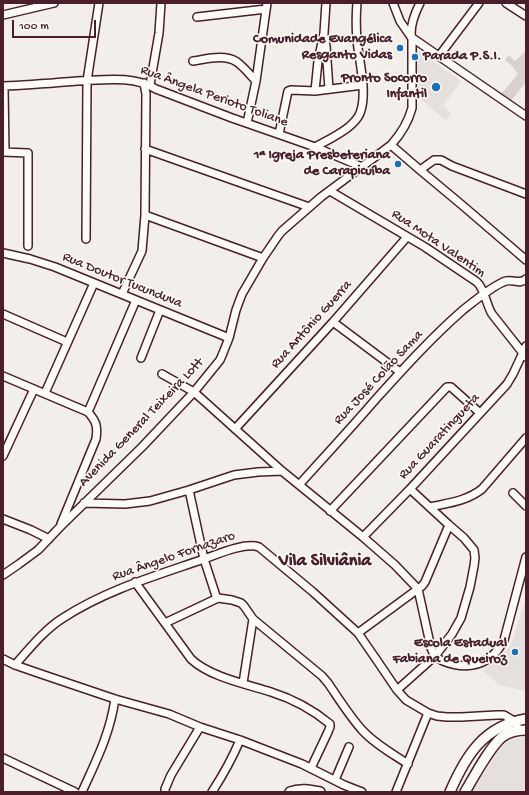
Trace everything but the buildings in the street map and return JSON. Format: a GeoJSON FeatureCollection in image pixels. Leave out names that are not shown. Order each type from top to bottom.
{"type":"FeatureCollection","features":[{"type":"Feature","properties":{"kind":"main road"},"geometry":{"type":"LineString","coordinates":[[450,792],[461,767],[475,747],[487,736],[502,726],[514,721],[526,719]]}},
{"type":"Feature","properties":{"kind":"main road"},"geometry":{"type":"LineString","coordinates":[[465,792],[483,761],[497,743],[503,737],[513,732],[523,730]]}},
{"type":"Feature","properties":{"kind":"main road"},"geometry":{"type":"LineString","coordinates":[[290,792],[306,789],[320,792]]}},
{"type":"Feature","properties":{"kind":"street"},"geometry":{"type":"LineString","coordinates":[[3,15],[54,3]]}},
{"type":"Feature","properties":{"kind":"street"},"geometry":{"type":"LineString","coordinates":[[86,239],[87,81],[99,3]]}},
{"type":"Feature","properties":{"kind":"street"},"geometry":{"type":"LineString","coordinates":[[122,294],[142,251],[145,215],[146,94],[159,33],[161,3]]}},
{"type":"Feature","properties":{"kind":"street"},"geometry":{"type":"LineString","coordinates":[[315,91],[318,61],[324,33],[326,3]]}},
{"type":"Feature","properties":{"kind":"street"},"geometry":{"type":"LineString","coordinates":[[314,147],[353,124],[361,110],[363,85],[357,29],[357,3]]}},
{"type":"Feature","properties":{"kind":"street"},"geometry":{"type":"LineString","coordinates":[[393,3],[400,21],[411,37],[526,115]]}},
{"type":"Feature","properties":{"kind":"street","name":"Avenida General Teixeira Lott"},"geometry":{"type":"LineString","coordinates":[[3,575],[38,550],[142,447],[194,392],[220,360],[229,338],[239,301],[263,258],[282,231],[330,191],[391,145],[400,135],[410,117],[412,108],[412,22],[420,3]]}},
{"type":"Feature","properties":{"kind":"street"},"geometry":{"type":"LineString","coordinates":[[439,56],[479,3]]}},
{"type":"Feature","properties":{"kind":"street"},"geometry":{"type":"LineString","coordinates":[[506,3],[526,16]]}},
{"type":"Feature","properties":{"kind":"street"},"geometry":{"type":"LineString","coordinates":[[197,17],[266,6],[256,81],[248,123]]}},
{"type":"Feature","properties":{"kind":"street"},"geometry":{"type":"LineString","coordinates":[[324,33],[329,89]]}},
{"type":"Feature","properties":{"kind":"street"},"geometry":{"type":"LineString","coordinates":[[193,61],[218,58],[234,60],[239,63],[256,81]]}},
{"type":"Feature","properties":{"kind":"street","name":"Rua Ângela Perioto Toliane"},"geometry":{"type":"LineString","coordinates":[[3,86],[129,80],[147,84],[156,89],[232,118],[314,147],[362,168]]}},
{"type":"Feature","properties":{"kind":"street"},"geometry":{"type":"LineString","coordinates":[[280,134],[288,92],[291,90],[315,91],[363,85]]}},
{"type":"Feature","properties":{"kind":"street"},"geometry":{"type":"LineString","coordinates":[[3,86],[4,152],[28,153],[28,246]]}},
{"type":"Feature","properties":{"kind":"street"},"geometry":{"type":"LineString","coordinates":[[391,145],[526,260]]}},
{"type":"Feature","properties":{"kind":"street"},"geometry":{"type":"LineString","coordinates":[[145,149],[310,207]]}},
{"type":"Feature","properties":{"kind":"street"},"geometry":{"type":"LineString","coordinates":[[420,170],[434,160],[441,160],[452,166],[526,194]]}},
{"type":"Feature","properties":{"kind":"street","name":"Rua Mota Valentim"},"geometry":{"type":"LineString","coordinates":[[330,191],[425,247],[476,282],[484,294],[488,308],[524,355]]}},
{"type":"Feature","properties":{"kind":"street"},"geometry":{"type":"LineString","coordinates":[[145,215],[263,258]]}},
{"type":"Feature","properties":{"kind":"street","name":"Rua Antônio Guerra"},"geometry":{"type":"LineString","coordinates":[[235,429],[333,322],[407,237]]}},
{"type":"Feature","properties":{"kind":"street","name":"Rua Doutor Tucunduva"},"geometry":{"type":"LineString","coordinates":[[3,253],[45,264],[229,338]]}},
{"type":"Feature","properties":{"kind":"street","name":"Rua José Colão Sama"},"geometry":{"type":"LineString","coordinates":[[299,484],[400,372],[463,310],[484,294],[505,281],[509,280],[521,282],[526,279]]}},
{"type":"Feature","properties":{"kind":"street"},"geometry":{"type":"LineString","coordinates":[[45,393],[94,283]]}},
{"type":"Feature","properties":{"kind":"street"},"geometry":{"type":"LineString","coordinates":[[88,412],[136,300]]}},
{"type":"Feature","properties":{"kind":"street"},"geometry":{"type":"LineString","coordinates":[[141,358],[160,310]]}},
{"type":"Feature","properties":{"kind":"street"},"geometry":{"type":"LineString","coordinates":[[3,314],[67,342]]}},
{"type":"Feature","properties":{"kind":"street"},"geometry":{"type":"LineString","coordinates":[[333,322],[400,372]]}},
{"type":"Feature","properties":{"kind":"street","name":"Rua Guaratingueta"},"geometry":{"type":"LineString","coordinates":[[363,537],[410,489],[507,384],[524,355],[526,346]]}},
{"type":"Feature","properties":{"kind":"street"},"geometry":{"type":"LineString","coordinates":[[162,374],[194,392],[282,471],[395,565],[418,589],[431,648],[439,660],[454,665],[464,666],[480,663],[495,654],[504,640],[526,557]]}},
{"type":"Feature","properties":{"kind":"street"},"geometry":{"type":"LineString","coordinates":[[3,376],[88,412],[97,426],[96,439],[60,527]]}},
{"type":"Feature","properties":{"kind":"street"},"geometry":{"type":"LineString","coordinates":[[330,511],[448,386],[480,413]]}},
{"type":"Feature","properties":{"kind":"street"},"geometry":{"type":"LineString","coordinates":[[3,456],[34,389]]}},
{"type":"Feature","properties":{"kind":"street"},"geometry":{"type":"LineString","coordinates":[[430,507],[465,499],[476,494],[526,438]]}},
{"type":"Feature","properties":{"kind":"street"},"geometry":{"type":"LineString","coordinates":[[84,503],[125,504],[150,501],[234,475],[282,471]]}},
{"type":"Feature","properties":{"kind":"street"},"geometry":{"type":"LineString","coordinates":[[397,690],[435,656],[452,634],[460,618],[470,587],[475,552],[464,538],[410,489]]}},
{"type":"Feature","properties":{"kind":"street"},"geometry":{"type":"LineString","coordinates":[[189,490],[204,559],[217,597]]}},
{"type":"Feature","properties":{"kind":"street"},"geometry":{"type":"LineString","coordinates":[[513,493],[526,506]]}},
{"type":"Feature","properties":{"kind":"street"},"geometry":{"type":"LineString","coordinates":[[3,519],[49,539]]}},
{"type":"Feature","properties":{"kind":"street"},"geometry":{"type":"LineString","coordinates":[[358,633],[422,586],[449,526]]}},
{"type":"Feature","properties":{"kind":"street","name":"Rua Ângelo Fornazaro"},"geometry":{"type":"LineString","coordinates":[[14,665],[40,637],[60,619],[80,607],[135,582],[252,545],[259,547],[313,592],[358,633],[397,690],[406,700],[428,713],[447,718],[497,714],[504,715],[514,721]]}},
{"type":"Feature","properties":{"kind":"street"},"geometry":{"type":"LineString","coordinates":[[135,582],[192,659],[200,667],[225,678],[272,692],[294,701],[308,708],[330,724],[328,732],[311,768]]}},
{"type":"Feature","properties":{"kind":"street"},"geometry":{"type":"LineString","coordinates":[[165,623],[217,597],[241,603],[253,619],[322,676],[363,731],[376,743],[408,764]]}},
{"type":"Feature","properties":{"kind":"street"},"geometry":{"type":"LineString","coordinates":[[243,684],[253,619]]}},
{"type":"Feature","properties":{"kind":"street"},"geometry":{"type":"LineString","coordinates":[[3,659],[14,665],[115,699],[169,714],[200,727],[240,740],[311,768],[335,780],[342,788],[362,792]]}},
{"type":"Feature","properties":{"kind":"street"},"geometry":{"type":"LineString","coordinates":[[82,792],[104,743],[113,715],[115,699]]}},
{"type":"Feature","properties":{"kind":"street"},"geometry":{"type":"LineString","coordinates":[[396,792],[428,713]]}},
{"type":"Feature","properties":{"kind":"street"},"geometry":{"type":"LineString","coordinates":[[514,721],[523,730]]}},
{"type":"Feature","properties":{"kind":"street"},"geometry":{"type":"LineString","coordinates":[[165,792],[165,788],[171,775],[200,727]]}},
{"type":"Feature","properties":{"kind":"street"},"geometry":{"type":"LineString","coordinates":[[212,792],[234,755],[240,740]]}},
{"type":"Feature","properties":{"kind":"street"},"geometry":{"type":"LineString","coordinates":[[335,780],[349,747]]}},
{"type":"Feature","properties":{"kind":"street"},"geometry":{"type":"LineString","coordinates":[[3,758],[75,792]]}},
{"type":"Feature","properties":{"kind":"shaded area","name":"Pronto Socorro Infantil"},"geometry":{"type":"Polygon","coordinates":[[[416,49],[461,81],[443,106],[451,113],[446,121],[415,94],[416,49]]]}},
{"type":"Feature","properties":{"kind":"shaded area"},"geometry":{"type":"Polygon","coordinates":[[[526,51],[526,82],[511,101],[501,94],[518,74],[505,60],[509,55],[515,61],[526,51]]]}},
{"type":"Feature","properties":{"kind":"shaded area","name":"Escola Estadual Fabiana de Queiroz"},"geometry":{"type":"Polygon","coordinates":[[[526,599],[526,691],[499,685],[482,670],[498,661],[511,644],[526,599]]]}},
{"type":"Feature","properties":{"kind":"shaded area"},"geometry":{"type":"Polygon","coordinates":[[[526,736],[526,792],[472,792],[505,742],[526,736]]]}},
{"type":"Feature","properties":{"kind":"place","name":"Comunidade Evangélica Resganto Vidas"},"geometry":{"type":"Point","coordinates":[400,48]}},
{"type":"Feature","properties":{"kind":"place","name":"Parada P.S.I."},"geometry":{"type":"Point","coordinates":[415,57]}},
{"type":"Feature","properties":{"kind":"place","name":"Pronto Socorro Infantil"},"geometry":{"type":"Point","coordinates":[436,87]}},
{"type":"Feature","properties":{"kind":"place","name":"1ª Igreja Presbeteriana de Carapicuíba"},"geometry":{"type":"Point","coordinates":[398,164]}},
{"type":"Feature","properties":{"kind":"place","name":"Escola Estadual Fabiana de Queiroz"},"geometry":{"type":"Point","coordinates":[515,652]}},
{"type":"Feature","properties":{"kind":"district","name":"Vila Silviânia"},"geometry":{"type":"Point","coordinates":[325,562]}}]}
